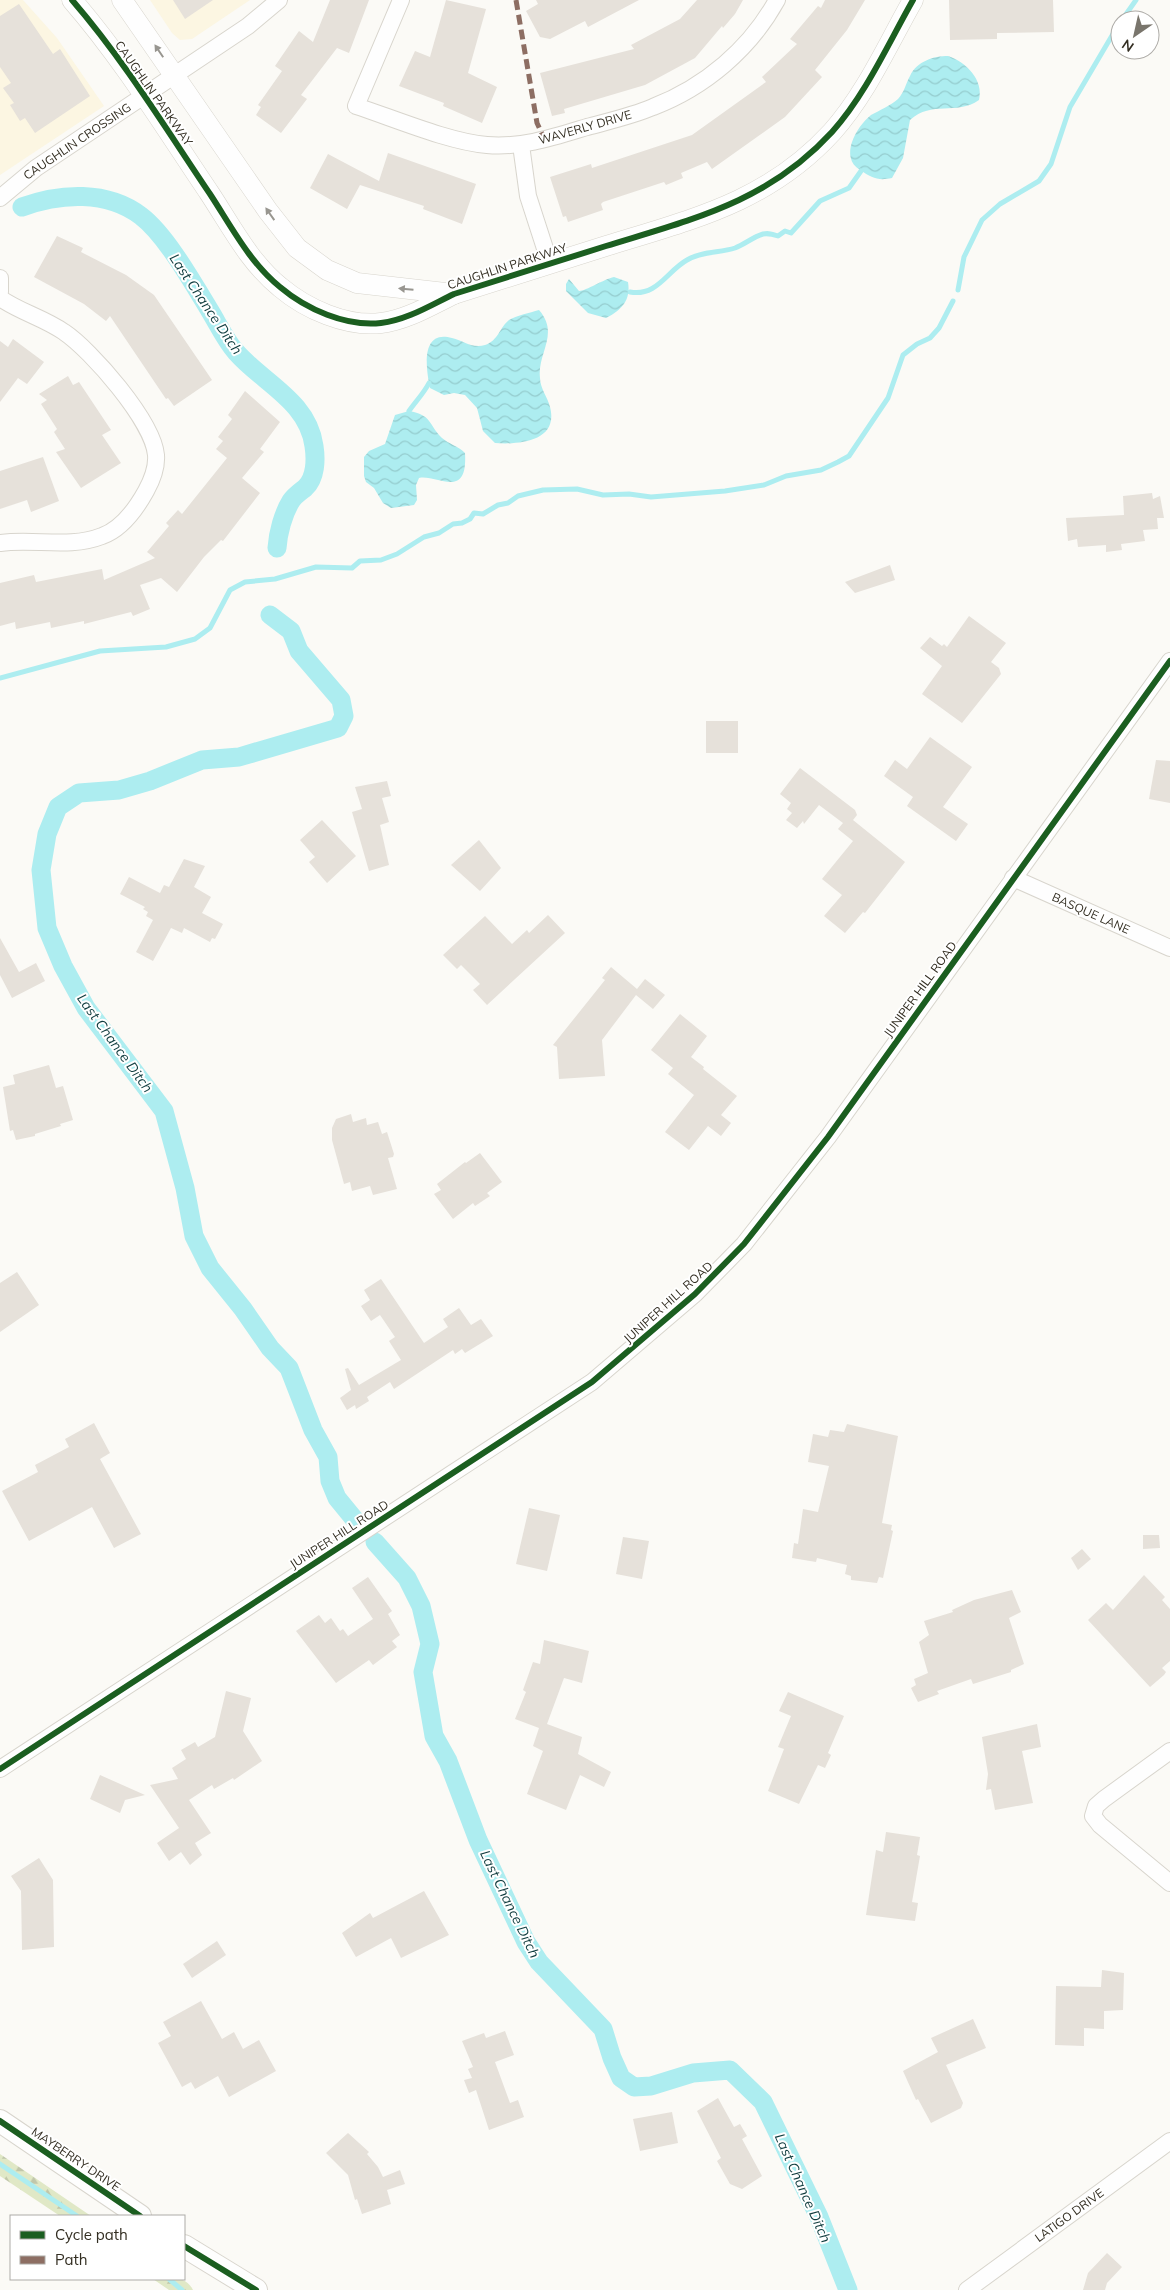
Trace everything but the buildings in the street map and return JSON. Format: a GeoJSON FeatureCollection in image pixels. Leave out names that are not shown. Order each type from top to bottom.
{"type":"FeatureCollection","features":[{"type":"Feature","properties":{"kind":"main road","name":"MAYBERRY DRIVE"},"geometry":{"type":"LineString","coordinates":[[0,2121],[139,2215]]}},
{"type":"Feature","properties":{"kind":"main road"},"geometry":{"type":"LineString","coordinates":[[185,2247],[256,2290]]}},
{"type":"Feature","properties":{"kind":"street","name":"CAUGHLIN PARKWAY"},"geometry":{"type":"LineString","coordinates":[[72,0],[144,96],[252,257],[280,287],[296,299],[337,318],[360,323],[380,323],[416,313],[454,294],[712,213],[750,196],[786,175],[818,146],[846,115],[913,0]]}},
{"type":"Feature","properties":{"kind":"street","name":"CAUGHLIN PARKWAY"},"geometry":{"type":"LineString","coordinates":[[122,0],[278,225],[310,260],[342,278],[357,283],[454,294]]}},
{"type":"Feature","properties":{"kind":"street","name":"CAUGHLIN CROSSING"},"geometry":{"type":"LineString","coordinates":[[0,198],[36,168],[248,26],[279,0]]}},
{"type":"Feature","properties":{"kind":"street","name":"WAVERLY DRIVE"},"geometry":{"type":"LineString","coordinates":[[401,0],[356,106],[462,141],[486,145],[522,145],[652,108],[680,96],[706,79],[732,58],[754,34],[777,0]]}},
{"type":"Feature","properties":{"kind":"street"},"geometry":{"type":"LineString","coordinates":[[522,145],[528,196],[550,264]]}},
{"type":"Feature","properties":{"kind":"street"},"geometry":{"type":"LineString","coordinates":[[0,278],[0,292]]}},
{"type":"Feature","properties":{"kind":"street"},"geometry":{"type":"LineString","coordinates":[[0,298],[9,305],[49,322],[80,343],[91,354],[114,380],[143,423],[150,436],[156,455],[154,472],[142,499],[124,522],[103,536],[78,542],[0,544]]}},
{"type":"Feature","properties":{"kind":"street","name":"JUNIPER HILL ROAD"},"geometry":{"type":"LineString","coordinates":[[0,1769],[592,1382],[661,1325],[718,1272],[777,1204],[834,1129],[1170,661]]}},
{"type":"Feature","properties":{"kind":"street","name":"BASQUE LANE"},"geometry":{"type":"LineString","coordinates":[[1013,878],[1170,948]]}},
{"type":"Feature","properties":{"kind":"street"},"geometry":{"type":"LineString","coordinates":[[1170,1751],[1104,1799],[1096,1806],[1093,1816],[1100,1825],[1170,1883]]}},
{"type":"Feature","properties":{"kind":"street","name":"LATIGO DRIVE"},"geometry":{"type":"LineString","coordinates":[[967,2290],[1170,2141]]}},
{"type":"Feature","properties":{"kind":"shaded area"},"geometry":{"type":"Polygon","coordinates":[[[0,0],[23,0],[57,38],[104,106],[0,175],[0,0]]]}},
{"type":"Feature","properties":{"kind":"shaded area"},"geometry":{"type":"Polygon","coordinates":[[[150,0],[250,0],[192,39],[180,40],[172,33],[150,0]]]}},
{"type":"Feature","properties":{"kind":"green space"},"geometry":{"type":"Polygon","coordinates":[[[0,2154],[90,2215],[58,2215],[0,2176],[0,2154]]]}},
{"type":"Feature","properties":{"kind":"green space"},"geometry":{"type":"Polygon","coordinates":[[[154,2280],[182,2280],[190,2285],[193,2290],[169,2290],[154,2280]]]}},
{"type":"Feature","properties":{"kind":"water"},"geometry":{"type":"Polygon","coordinates":[[[948,56],[967,67],[972,73],[979,86],[979,100],[962,107],[927,111],[918,114],[910,120],[903,158],[892,178],[875,178],[860,170],[851,158],[850,150],[855,134],[865,120],[900,97],[913,71],[921,63],[932,58],[948,56]]]}},
{"type":"Feature","properties":{"kind":"water"},"geometry":{"type":"Polygon","coordinates":[[[614,277],[628,282],[628,294],[621,308],[606,318],[588,313],[566,291],[566,284],[569,279],[579,291],[614,277]]]}},
{"type":"Feature","properties":{"kind":"water"},"geometry":{"type":"Polygon","coordinates":[[[539,310],[548,327],[540,378],[550,407],[551,418],[549,427],[543,434],[526,441],[495,443],[483,431],[477,408],[465,395],[454,393],[444,395],[430,388],[427,361],[430,345],[434,339],[442,337],[452,338],[472,345],[485,345],[496,337],[509,320],[539,310]]]}},
{"type":"Feature","properties":{"kind":"water"},"geometry":{"type":"Polygon","coordinates":[[[409,411],[426,418],[442,438],[465,453],[465,468],[462,477],[457,481],[450,482],[419,478],[416,485],[417,500],[414,505],[391,508],[383,503],[374,488],[366,482],[364,476],[364,457],[369,451],[385,444],[395,415],[409,411]]]}},
{"type":"Feature","properties":{"kind":"waterway"},"geometry":{"type":"LineString","coordinates":[[1129,10],[1136,0]]}},
{"type":"Feature","properties":{"kind":"waterway"},"geometry":{"type":"LineString","coordinates":[[958,290],[964,257],[982,220],[1000,204],[1039,181],[1051,164],[1070,107],[1110,39]]}},
{"type":"Feature","properties":{"kind":"waterway"},"geometry":{"type":"LineString","coordinates":[[630,292],[639,293],[655,287],[680,265],[693,257],[735,248],[763,234],[778,236],[785,231],[791,233],[820,201],[849,188],[861,171]]}},
{"type":"Feature","properties":{"kind":"waterway","name":"Last Chance Ditch"},"geometry":{"type":"LineString","coordinates":[[22,207],[37,202],[67,197],[98,198],[128,208],[141,216],[160,235],[178,260],[232,348],[283,394],[303,417],[310,430],[314,446],[313,474],[309,484],[294,497],[288,506],[281,524],[277,548]]}},
{"type":"Feature","properties":{"kind":"waterway"},"geometry":{"type":"LineString","coordinates":[[0,678],[100,651],[166,647],[195,639],[210,628],[230,590],[245,582],[275,579],[316,567],[352,568],[360,561],[381,560],[397,554],[424,537],[439,533],[453,524],[462,523],[470,519],[474,513],[483,514],[498,505],[508,503],[518,496],[543,490],[577,489],[603,495],[629,494],[651,497],[725,491],[764,485],[786,476],[821,470],[849,456],[888,398],[903,355],[917,344],[930,338],[939,328],[953,301]]}},
{"type":"Feature","properties":{"kind":"waterway"},"geometry":{"type":"LineString","coordinates":[[409,411],[429,383]]}},
{"type":"Feature","properties":{"kind":"waterway","name":"Last Chance Ditch"},"geometry":{"type":"LineString","coordinates":[[270,615],[291,631],[299,651],[341,700],[344,716],[338,728],[239,757],[202,760],[150,781],[119,790],[79,793],[58,807],[47,834],[41,870],[47,928],[63,966],[86,1008],[164,1111],[185,1188],[194,1236],[210,1268],[243,1309],[270,1348],[289,1368],[313,1430],[328,1457],[330,1481],[337,1498],[355,1520]]}},
{"type":"Feature","properties":{"kind":"waterway","name":"Last Chance Ditch"},"geometry":{"type":"LineString","coordinates":[[375,1542],[407,1578],[421,1606],[430,1644],[423,1672],[434,1736],[448,1761],[478,1840],[526,1942],[539,1962],[603,2029],[612,2058],[621,2078],[634,2087],[651,2086],[693,2073],[730,2070],[763,2102],[819,2217],[848,2290]]}},
{"type":"Feature","properties":{"kind":"waterway"},"geometry":{"type":"LineString","coordinates":[[0,2164],[76,2215]]}},
{"type":"Feature","properties":{"kind":"waterway"},"geometry":{"type":"LineString","coordinates":[[170,2280],[182,2290]]}},
{"type":"Feature","properties":{"kind":"marked path"},"geometry":{"type":"LineString","coordinates":[[516,0],[537,123],[545,140]]}},
{"type":"Feature","properties":{"kind":"cycle path"},"geometry":{"type":"LineString","coordinates":[[72,0],[127,71],[259,267],[290,295],[314,309],[341,319],[368,324],[400,319],[419,312],[454,294],[699,217],[755,192],[782,176],[807,156],[832,132],[844,117],[866,85],[913,0]]}},
{"type":"Feature","properties":{"kind":"cycle path"},"geometry":{"type":"LineString","coordinates":[[0,1769],[592,1382],[695,1294],[744,1244],[828,1137],[1170,661]]}},
{"type":"Feature","properties":{"kind":"cycle path"},"geometry":{"type":"LineString","coordinates":[[0,2121],[139,2215]]}},
{"type":"Feature","properties":{"kind":"cycle path"},"geometry":{"type":"LineString","coordinates":[[185,2247],[256,2290]]}}]}
